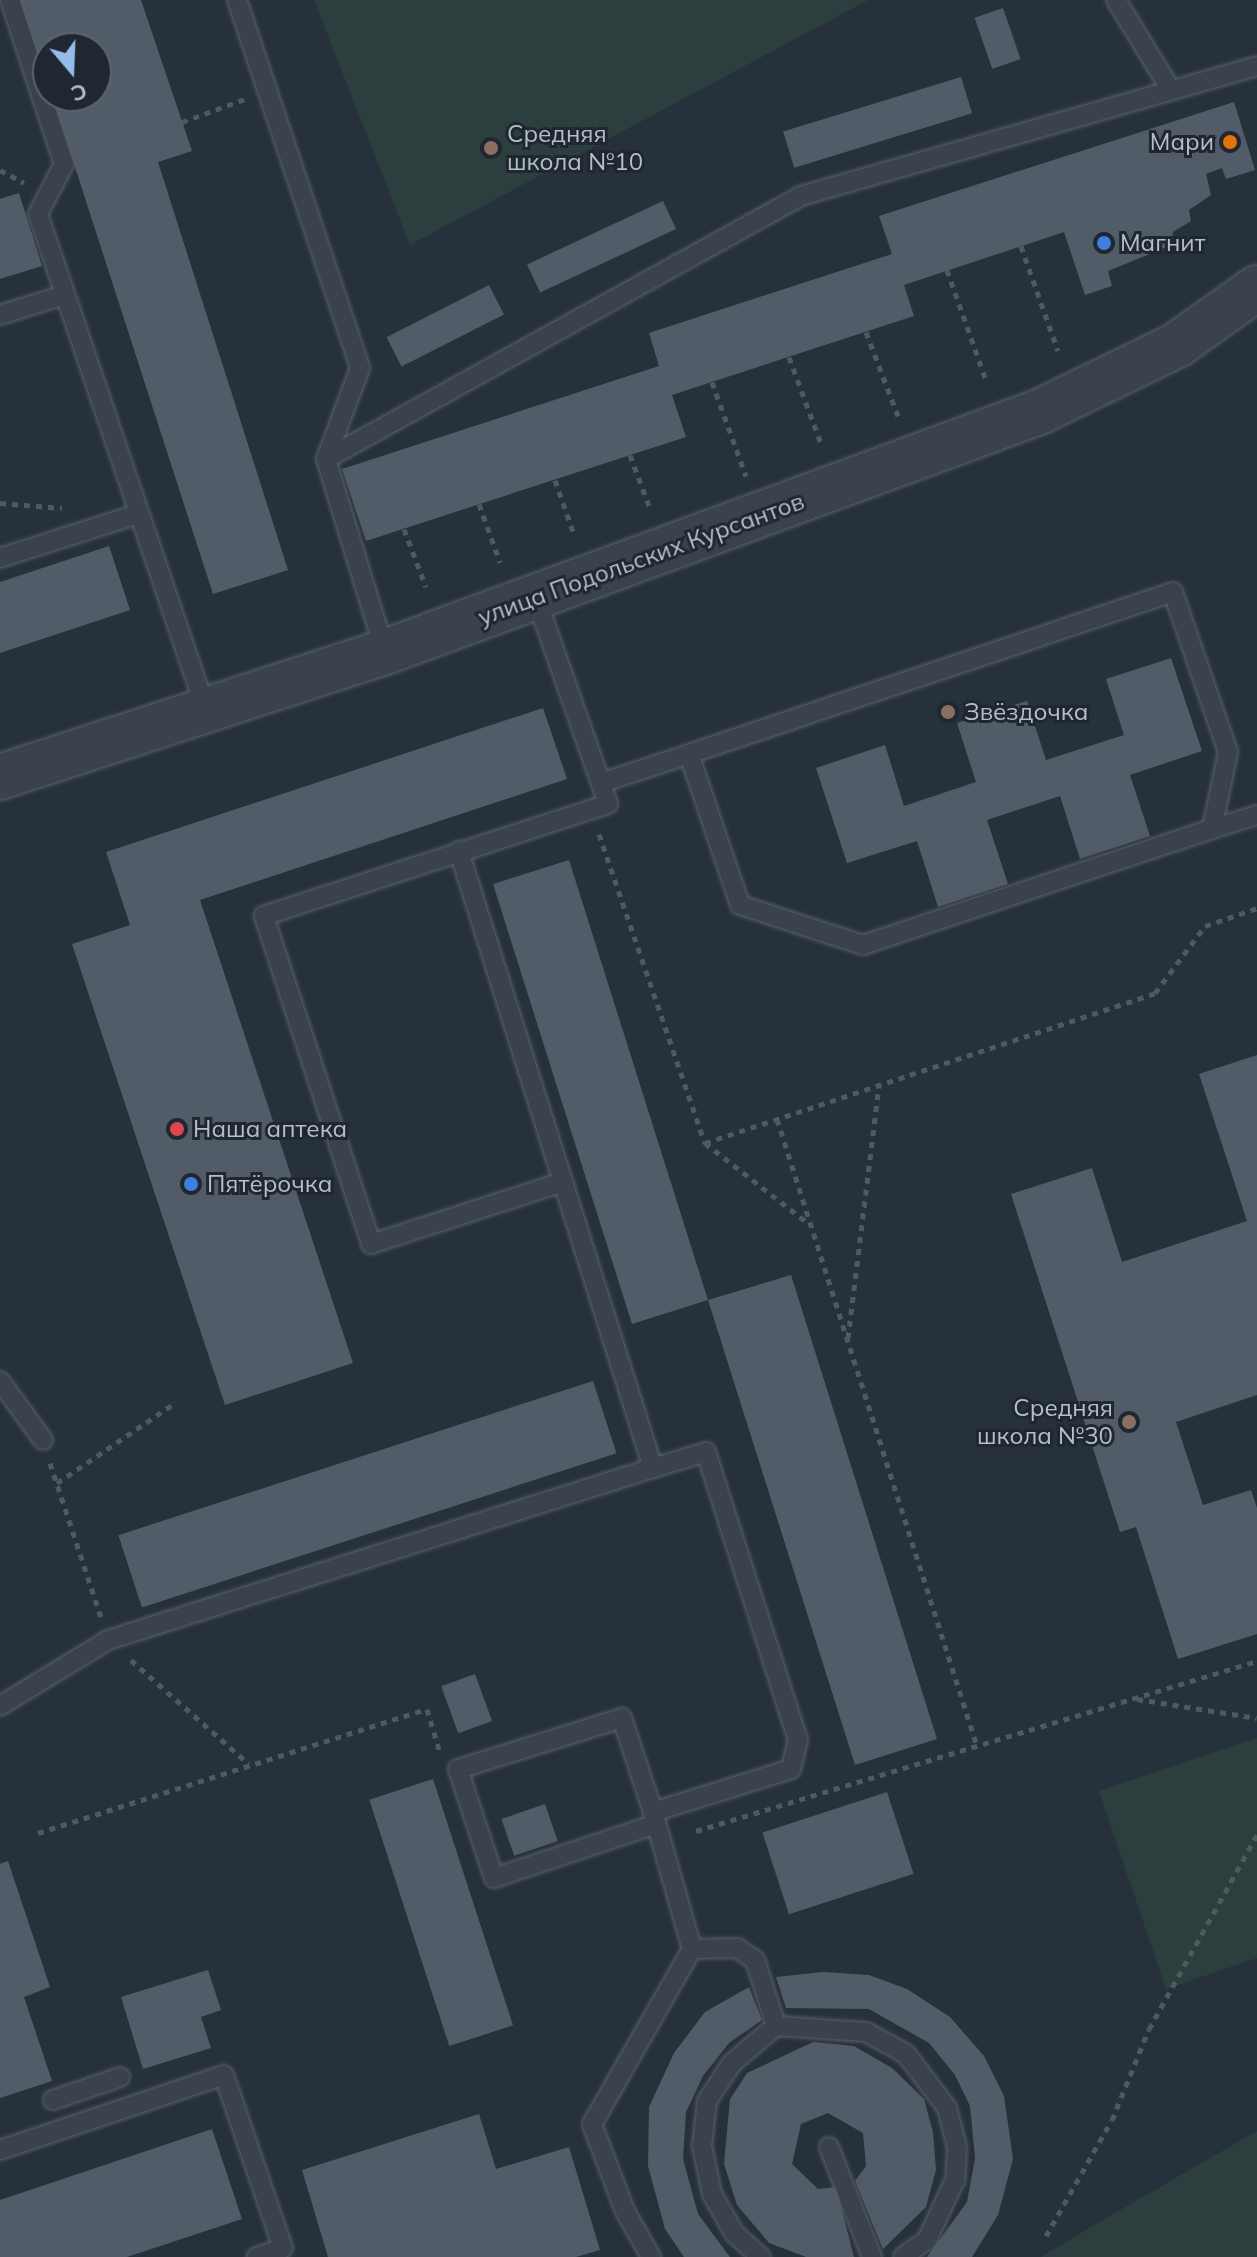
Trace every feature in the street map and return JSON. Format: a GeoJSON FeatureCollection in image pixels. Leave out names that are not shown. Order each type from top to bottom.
{"type":"FeatureCollection","features":[{"type":"Feature","properties":{"kind":"street","name":"улица Подольских Курсантов"},"geometry":{"type":"LineString","coordinates":[[0,777],[385,652],[1065,401],[1177,345],[1257,288]]}},
{"type":"Feature","properties":{"kind":"lane"},"geometry":{"type":"LineString","coordinates":[[10,0],[64,164],[38,214],[206,711]]}},
{"type":"Feature","properties":{"kind":"lane"},"geometry":{"type":"LineString","coordinates":[[237,0],[360,368],[326,459],[385,652]]}},
{"type":"Feature","properties":{"kind":"lane"},"geometry":{"type":"LineString","coordinates":[[1116,0],[1171,90]]}},
{"type":"Feature","properties":{"kind":"lane"},"geometry":{"type":"LineString","coordinates":[[326,459],[801,196],[1257,66]]}},
{"type":"Feature","properties":{"kind":"lane"},"geometry":{"type":"LineString","coordinates":[[0,315],[64,295]]}},
{"type":"Feature","properties":{"kind":"lane"},"geometry":{"type":"LineString","coordinates":[[0,558],[138,514]]}},
{"type":"Feature","properties":{"kind":"lane"},"geometry":{"type":"LineString","coordinates":[[601,783],[1173,592],[1228,752],[1212,829]]}},
{"type":"Feature","properties":{"kind":"lane"},"geometry":{"type":"LineString","coordinates":[[536,598],[608,804],[264,916],[371,1244],[563,1182]]}},
{"type":"Feature","properties":{"kind":"lane"},"geometry":{"type":"LineString","coordinates":[[689,754],[740,905],[863,945],[1257,815]]}},
{"type":"Feature","properties":{"kind":"lane"},"geometry":{"type":"LineString","coordinates":[[459,851],[653,1468]]}},
{"type":"Feature","properties":{"kind":"lane"},"geometry":{"type":"LineString","coordinates":[[0,1381],[43,1440]]}},
{"type":"Feature","properties":{"kind":"lane"},"geometry":{"type":"LineString","coordinates":[[0,1706],[108,1640],[706,1452],[798,1740],[791,1769],[654,1818],[494,1878],[458,1769],[622,1718],[654,1818],[692,1949],[592,2124],[625,2211],[651,2257]]}},
{"type":"Feature","properties":{"kind":"lane"},"geometry":{"type":"LineString","coordinates":[[692,1949],[737,1948],[755,1960],[776,2026]]}},
{"type":"Feature","properties":{"kind":"lane"},"geometry":{"type":"LineString","coordinates":[[761,2257],[734,2233],[712,2194],[702,2146],[707,2101],[732,2063],[776,2026],[866,2032],[906,2054],[947,2108],[957,2147],[955,2180],[927,2240],[903,2257]]}},
{"type":"Feature","properties":{"kind":"lane"},"geometry":{"type":"LineString","coordinates":[[0,2150],[224,2075],[283,2248],[257,2257]]}},
{"type":"Feature","properties":{"kind":"lane"},"geometry":{"type":"LineString","coordinates":[[53,2100],[120,2077]]}},
{"type":"Feature","properties":{"kind":"lane"},"geometry":{"type":"LineString","coordinates":[[829,2147],[872,2257]]}},
{"type":"Feature","properties":{"kind":"path"},"geometry":{"type":"LineString","coordinates":[[182,122],[268,91]]}},
{"type":"Feature","properties":{"kind":"path"},"geometry":{"type":"LineString","coordinates":[[1021,246],[1058,351]]}},
{"type":"Feature","properties":{"kind":"path"},"geometry":{"type":"LineString","coordinates":[[947,270],[986,380]]}},
{"type":"Feature","properties":{"kind":"path"},"geometry":{"type":"LineString","coordinates":[[866,332],[898,416]]}},
{"type":"Feature","properties":{"kind":"path"},"geometry":{"type":"LineString","coordinates":[[789,357],[822,446]]}},
{"type":"Feature","properties":{"kind":"path"},"geometry":{"type":"LineString","coordinates":[[712,382],[746,476]]}},
{"type":"Feature","properties":{"kind":"path"},"geometry":{"type":"LineString","coordinates":[[630,455],[651,511]]}},
{"type":"Feature","properties":{"kind":"path"},"geometry":{"type":"LineString","coordinates":[[555,480],[575,537]]}},
{"type":"Feature","properties":{"kind":"path"},"geometry":{"type":"LineString","coordinates":[[479,504],[500,562]]}},
{"type":"Feature","properties":{"kind":"path"},"geometry":{"type":"LineString","coordinates":[[404,529],[426,587]]}},
{"type":"Feature","properties":{"kind":"path"},"geometry":{"type":"LineString","coordinates":[[591,809],[705,1143],[810,1224]]}},
{"type":"Feature","properties":{"kind":"path"},"geometry":{"type":"LineString","coordinates":[[705,1143],[1155,993],[1205,926],[1257,908]]}},
{"type":"Feature","properties":{"kind":"path"},"geometry":{"type":"LineString","coordinates":[[848,1342],[879,1085]]}},
{"type":"Feature","properties":{"kind":"path"},"geometry":{"type":"LineString","coordinates":[[777,1119],[977,1746]]}},
{"type":"Feature","properties":{"kind":"path"},"geometry":{"type":"LineString","coordinates":[[57,1483],[176,1402]]}},
{"type":"Feature","properties":{"kind":"path"},"geometry":{"type":"LineString","coordinates":[[1132,1699],[1257,1718]]}},
{"type":"Feature","properties":{"kind":"path"},"geometry":{"type":"LineString","coordinates":[[1046,2236],[1112,2120],[1149,2029],[1257,1835]]}},
{"type":"Feature","properties":{"kind":"green space","name":"Средняя школа №10"},"geometry":{"type":"Polygon","coordinates":[[[314,0],[868,0],[410,245],[314,0]]]}},
{"type":"Feature","properties":{"kind":"green space"},"geometry":{"type":"Polygon","coordinates":[[[1257,1738],[1257,1958],[1166,1989],[1099,1791],[1257,1738]]]}},
{"type":"Feature","properties":{"kind":"green space"},"geometry":{"type":"Polygon","coordinates":[[[1257,2131],[1257,2257],[1041,2257],[1113,2214],[1257,2131]]]}},
{"type":"Feature","properties":{"kind":"building"},"geometry":{"type":"Polygon","coordinates":[[[20,0],[141,0],[192,151],[158,162],[288,570],[213,594],[57,112],[112,112],[112,32],[32,32],[32,36],[20,0]]]}},
{"type":"Feature","properties":{"kind":"building"},"geometry":{"type":"Polygon","coordinates":[[[1003,8],[1021,59],[992,69],[975,18],[1003,8]]]}},
{"type":"Feature","properties":{"kind":"building"},"geometry":{"type":"Polygon","coordinates":[[[961,77],[972,113],[794,168],[783,131],[961,77]]]}},
{"type":"Feature","properties":{"kind":"building"},"geometry":{"type":"Polygon","coordinates":[[[1234,102],[1255,170],[1226,179],[1222,168],[1206,174],[1211,195],[1189,210],[1191,221],[1173,232],[1172,245],[1108,271],[1112,286],[1085,295],[1064,232],[904,285],[914,316],[672,395],[686,437],[366,541],[342,469],[659,366],[649,333],[892,254],[879,216],[1234,102]]]}},
{"type":"Feature","properties":{"kind":"building"},"geometry":{"type":"Polygon","coordinates":[[[19,193],[42,266],[0,279],[0,199],[19,193]]]}},
{"type":"Feature","properties":{"kind":"building"},"geometry":{"type":"Polygon","coordinates":[[[663,201],[676,229],[540,292],[527,264],[663,201]]]}},
{"type":"Feature","properties":{"kind":"building"},"geometry":{"type":"Polygon","coordinates":[[[489,285],[504,314],[402,367],[387,337],[489,285]]]}},
{"type":"Feature","properties":{"kind":"building"},"geometry":{"type":"Polygon","coordinates":[[[109,546],[130,610],[0,653],[0,582],[109,546]]]}},
{"type":"Feature","properties":{"kind":"building"},"geometry":{"type":"Polygon","coordinates":[[[1171,658],[1202,751],[1130,775],[1150,836],[1080,859],[1060,796],[987,820],[1008,884],[938,907],[917,841],[847,863],[816,768],[885,745],[904,806],[976,782],[957,723],[1027,701],[1046,760],[1124,735],[1106,679],[1171,658]]]}},
{"type":"Feature","properties":{"kind":"building"},"geometry":{"type":"Polygon","coordinates":[[[543,708],[567,779],[200,900],[353,1363],[225,1405],[72,944],[130,925],[106,852],[543,708]]]}},
{"type":"Feature","properties":{"kind":"building"},"geometry":{"type":"Polygon","coordinates":[[[569,860],[708,1300],[632,1324],[493,884],[569,860]]]}},
{"type":"Feature","properties":{"kind":"building"},"geometry":{"type":"Polygon","coordinates":[[[1257,1055],[1257,1395],[1176,1422],[1203,1505],[1251,1490],[1257,1508],[1257,1634],[1178,1659],[1136,1527],[1120,1532],[1011,1194],[1092,1168],[1122,1262],[1247,1221],[1199,1074],[1257,1055]]]}},
{"type":"Feature","properties":{"kind":"building"},"geometry":{"type":"Polygon","coordinates":[[[791,1275],[937,1739],[855,1765],[708,1300],[791,1275]]]}},
{"type":"Feature","properties":{"kind":"building"},"geometry":{"type":"Polygon","coordinates":[[[593,1381],[616,1453],[142,1607],[118,1535],[593,1381]]]}},
{"type":"Feature","properties":{"kind":"building"},"geometry":{"type":"Polygon","coordinates":[[[475,1674],[492,1721],[458,1733],[441,1686],[475,1674]]]}},
{"type":"Feature","properties":{"kind":"building"},"geometry":{"type":"Polygon","coordinates":[[[433,1779],[513,2025],[449,2046],[369,1800],[433,1779]]]}},
{"type":"Feature","properties":{"kind":"building"},"geometry":{"type":"Polygon","coordinates":[[[887,1792],[914,1874],[789,1914],[762,1832],[887,1792]]]}},
{"type":"Feature","properties":{"kind":"building"},"geometry":{"type":"Polygon","coordinates":[[[545,1804],[558,1841],[514,1856],[502,1819],[545,1804]]]}},
{"type":"Feature","properties":{"kind":"building"},"geometry":{"type":"Polygon","coordinates":[[[8,1861],[50,1987],[24,1997],[52,2081],[0,2098],[0,1864],[8,1861]]]}},
{"type":"Feature","properties":{"kind":"building"},"geometry":{"type":"Polygon","coordinates":[[[208,1970],[221,2010],[201,2017],[211,2048],[143,2069],[121,1997],[208,1970]]]}},
{"type":"Feature","properties":{"kind":"building"},"geometry":{"type":"Polygon","coordinates":[[[823,1972],[869,1975],[907,1989],[950,2017],[984,2056],[1004,2096],[1013,2159],[998,2215],[972,2257],[927,2257],[967,2202],[975,2158],[970,2106],[955,2075],[929,2043],[869,2009],[786,2008],[776,1977],[823,1972]]]}},
{"type":"Feature","properties":{"kind":"building"},"geometry":{"type":"Polygon","coordinates":[[[749,1987],[762,2020],[729,2043],[703,2076],[686,2112],[683,2159],[698,2214],[730,2257],[684,2257],[665,2229],[648,2166],[649,2107],[674,2053],[705,2012],[749,1987]]]}},
{"type":"Feature","properties":{"kind":"building"},"geometry":{"type":"Polygon","coordinates":[[[813,2042],[854,2046],[892,2068],[924,2099],[933,2132],[936,2170],[926,2207],[883,2249],[855,2181],[866,2166],[863,2133],[828,2113],[801,2124],[792,2164],[818,2189],[836,2187],[854,2257],[806,2257],[769,2243],[737,2205],[724,2164],[730,2099],[747,2073],[813,2042]]]}},
{"type":"Feature","properties":{"kind":"building"},"geometry":{"type":"Polygon","coordinates":[[[479,2114],[496,2169],[569,2147],[600,2250],[576,2257],[328,2257],[302,2170],[479,2114]]]}},
{"type":"Feature","properties":{"kind":"building"},"geometry":{"type":"Polygon","coordinates":[[[212,2129],[242,2219],[127,2257],[0,2257],[0,2200],[212,2129]]]}},
{"type":"Feature","properties":{"kind":"place","name":"Мари"},"geometry":{"type":"Point","coordinates":[1230,142]}},
{"type":"Feature","properties":{"kind":"place","name":"Средняя школа №10"},"geometry":{"type":"Point","coordinates":[491,148]}},
{"type":"Feature","properties":{"kind":"place","name":"Магнит"},"geometry":{"type":"Point","coordinates":[1104,243]}},
{"type":"Feature","properties":{"kind":"place","name":"Звёздочка"},"geometry":{"type":"Point","coordinates":[948,712]}},
{"type":"Feature","properties":{"kind":"place","name":"Наша аптека"},"geometry":{"type":"Point","coordinates":[177,1129]}},
{"type":"Feature","properties":{"kind":"place","name":"Пятёрочка"},"geometry":{"type":"Point","coordinates":[191,1184]}},
{"type":"Feature","properties":{"kind":"place","name":"Средняя школа №30"},"geometry":{"type":"Point","coordinates":[1129,1422]}}]}
